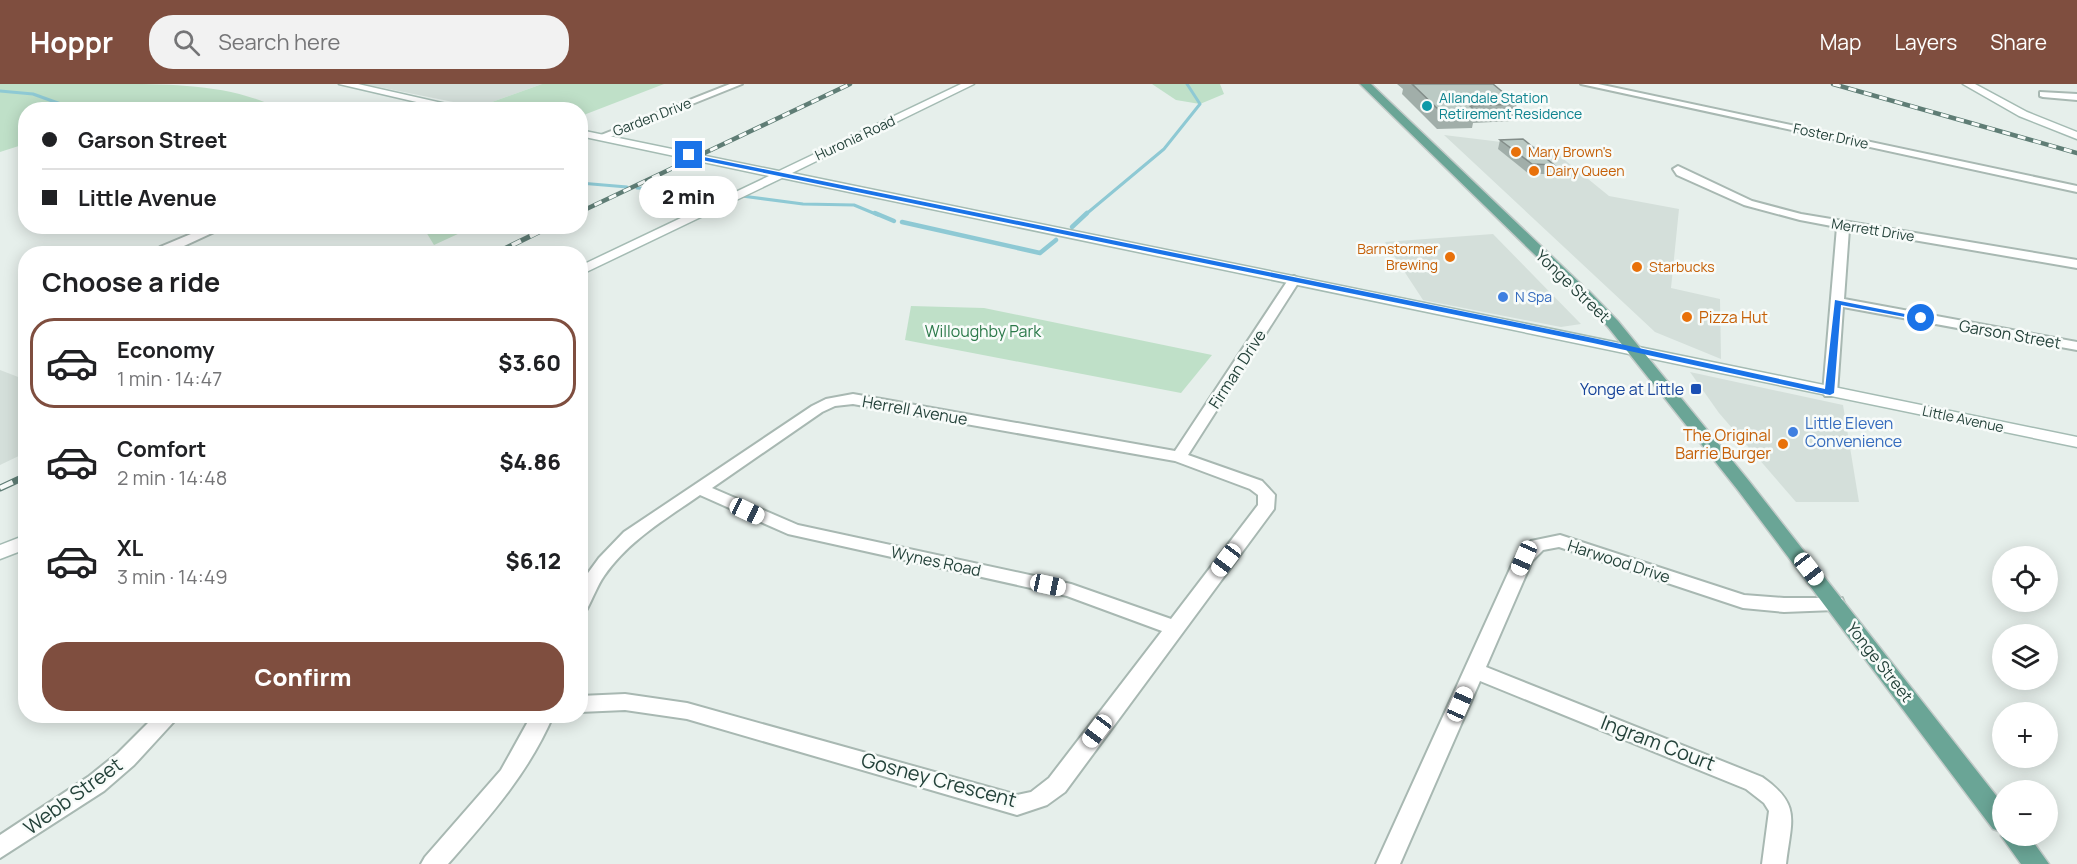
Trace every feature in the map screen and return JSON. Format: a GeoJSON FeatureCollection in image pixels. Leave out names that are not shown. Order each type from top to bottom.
{"type":"FeatureCollection","features":[{"type":"Feature","properties":{"kind":"main road","name":"Yonge Street"},"geometry":{"type":"LineString","coordinates":[[1365,84],[1581,291],[1634,350],[1835,603],[1992,808]]}},
{"type":"Feature","properties":{"kind":"main road"},"geometry":{"type":"LineString","coordinates":[[2022,846],[2036,864]]}},
{"type":"Feature","properties":{"kind":"street"},"geometry":{"type":"LineString","coordinates":[[344,84],[430,102]]}},
{"type":"Feature","properties":{"kind":"street","name":"Garden Drive"},"geometry":{"type":"LineString","coordinates":[[601,137],[738,84]]}},
{"type":"Feature","properties":{"kind":"street","name":"Huronia Road"},"geometry":{"type":"LineString","coordinates":[[588,267],[969,84]]}},
{"type":"Feature","properties":{"kind":"street","name":"Foster Drive"},"geometry":{"type":"LineString","coordinates":[[1585,84],[2077,189]]}},
{"type":"Feature","properties":{"kind":"street"},"geometry":{"type":"LineString","coordinates":[[1968,84],[2023,114],[2077,136]]}},
{"type":"Feature","properties":{"kind":"street"},"geometry":{"type":"LineString","coordinates":[[2043,94],[2077,96]]}},
{"type":"Feature","properties":{"kind":"street","name":"Little Avenue"},"geometry":{"type":"LineString","coordinates":[[588,135],[1634,350],[1830,393],[2077,442]]}},
{"type":"Feature","properties":{"kind":"street","name":"Merrett Drive"},"geometry":{"type":"LineString","coordinates":[[1678,169],[1700,182],[1749,203],[1800,217],[2077,264]]}},
{"type":"Feature","properties":{"kind":"street"},"geometry":{"type":"LineString","coordinates":[[1830,393],[1843,225]]}},
{"type":"Feature","properties":{"kind":"street"},"geometry":{"type":"LineString","coordinates":[[174,246],[202,234]]}},
{"type":"Feature","properties":{"kind":"street","name":"Firman Drive"},"geometry":{"type":"LineString","coordinates":[[1179,457],[1293,280]]}},
{"type":"Feature","properties":{"kind":"street","name":"Garson Street"},"geometry":{"type":"LineString","coordinates":[[1838,302],[2077,346]]}},
{"type":"Feature","properties":{"kind":"street","name":"Herrell Avenue"},"geometry":{"type":"LineString","coordinates":[[588,589],[600,567],[640,528],[817,409],[831,402],[853,399],[1179,457]]}},
{"type":"Feature","properties":{"kind":"street","name":"Gosney Crescent"},"geometry":{"type":"LineString","coordinates":[[588,704],[624,702],[687,711],[1017,805],[1040,800],[1057,785],[1265,509],[1268,501],[1266,492],[1256,484],[1179,457]]}},
{"type":"Feature","properties":{"kind":"street","name":"Wynes Road"},"geometry":{"type":"LineString","coordinates":[[699,488],[794,530],[1071,590],[1175,628]]}},
{"type":"Feature","properties":{"kind":"street","name":"Harwood Drive"},"geometry":{"type":"LineString","coordinates":[[1388,864],[1524,558],[1537,545],[1560,541],[1743,601],[1784,605],[1835,603]]}},
{"type":"Feature","properties":{"kind":"street"},"geometry":{"type":"LineString","coordinates":[[0,553],[18,545]]}},
{"type":"Feature","properties":{"kind":"street","name":"Ingram Court"},"geometry":{"type":"LineString","coordinates":[[1474,671],[1754,783],[1772,796],[1781,810],[1774,864]]}},
{"type":"Feature","properties":{"kind":"street","name":"Webb Street"},"geometry":{"type":"LineString","coordinates":[[0,848],[96,784],[126,759],[161,723]]}},
{"type":"Feature","properties":{"kind":"street"},"geometry":{"type":"LineString","coordinates":[[433,864],[510,773],[528,746],[539,723]]}},
{"type":"Feature","properties":{"kind":"shaded area"},"geometry":{"type":"Polygon","coordinates":[[[364,84],[542,84],[492,102],[453,102],[364,84]]]}},
{"type":"Feature","properties":{"kind":"shaded area"},"geometry":{"type":"Polygon","coordinates":[[[1444,135],[1550,148],[1609,196],[1679,209],[1671,288],[1720,299],[1721,359],[1655,332],[1444,135]]]}},
{"type":"Feature","properties":{"kind":"shaded area"},"geometry":{"type":"Polygon","coordinates":[[[1493,234],[1581,324],[1561,327],[1423,300],[1385,242],[1493,234]]]}},
{"type":"Feature","properties":{"kind":"shaded area"},"geometry":{"type":"Polygon","coordinates":[[[0,370],[18,377],[18,456],[0,465],[0,370]]]}},
{"type":"Feature","properties":{"kind":"shaded area"},"geometry":{"type":"Polygon","coordinates":[[[1690,372],[1843,405],[1859,502],[1796,502],[1719,413],[1690,372]]]}},
{"type":"Feature","properties":{"kind":"green space"},"geometry":{"type":"Polygon","coordinates":[[[0,84],[179,85],[221,90],[263,102],[18,102],[18,146],[0,152],[0,84]]]}},
{"type":"Feature","properties":{"kind":"green space"},"geometry":{"type":"Polygon","coordinates":[[[542,84],[664,84],[588,113],[588,102],[492,102],[542,84]]]}},
{"type":"Feature","properties":{"kind":"green space"},"geometry":{"type":"Polygon","coordinates":[[[1152,84],[1220,84],[1224,94],[1200,104],[1176,100],[1152,84]]]}},
{"type":"Feature","properties":{"kind":"green space"},"geometry":{"type":"Polygon","coordinates":[[[427,234],[458,234],[434,245],[427,234]]]}},
{"type":"Feature","properties":{"kind":"green space","name":"Willoughby Park"},"geometry":{"type":"Polygon","coordinates":[[[911,306],[984,308],[1212,355],[1181,393],[905,340],[911,306]]]}},
{"type":"Feature","properties":{"kind":"building"},"geometry":{"type":"Polygon","coordinates":[[[1412,84],[1493,84],[1517,104],[1470,106],[1476,111],[1441,112],[1412,84]]]}},
{"type":"Feature","properties":{"kind":"building"},"geometry":{"type":"Polygon","coordinates":[[[1523,139],[1554,165],[1532,164],[1500,140],[1523,139]]]}},
{"type":"Feature","properties":{"kind":"waterway"},"geometry":{"type":"LineString","coordinates":[[1085,215],[1164,149],[1200,104],[1187,84]]}},
{"type":"Feature","properties":{"kind":"waterway"},"geometry":{"type":"LineString","coordinates":[[0,91],[33,94],[55,102]]}},
{"type":"Feature","properties":{"kind":"waterway"},"geometry":{"type":"LineString","coordinates":[[588,184],[627,187]]}},
{"type":"Feature","properties":{"kind":"waterway"},"geometry":{"type":"LineString","coordinates":[[637,188],[729,194]]}},
{"type":"Feature","properties":{"kind":"waterway"},"geometry":{"type":"LineString","coordinates":[[742,196],[803,204],[854,205],[878,215]]}},
{"type":"Feature","properties":{"kind":"waterway"},"geometry":{"type":"LineString","coordinates":[[875,213],[894,221]]}},
{"type":"Feature","properties":{"kind":"waterway"},"geometry":{"type":"LineString","coordinates":[[1072,227],[1087,213]]}},
{"type":"Feature","properties":{"kind":"waterway"},"geometry":{"type":"LineString","coordinates":[[902,222],[1040,253],[1056,240]]}},
{"type":"Feature","properties":{"kind":"railway"},"geometry":{"type":"LineString","coordinates":[[588,208],[850,84]]}},
{"type":"Feature","properties":{"kind":"railway"},"geometry":{"type":"LineString","coordinates":[[1833,84],[2077,153]]}},
{"type":"Feature","properties":{"kind":"railway"},"geometry":{"type":"LineString","coordinates":[[510,246],[535,234]]}},
{"type":"Feature","properties":{"kind":"railway"},"geometry":{"type":"LineString","coordinates":[[0,488],[18,480]]}},
{"type":"Feature","properties":{"kind":"place","name":"Allandale Station Retirement Residence"},"geometry":{"type":"Point","coordinates":[1427,106]}},
{"type":"Feature","properties":{"kind":"place","name":"Mary Brown's"},"geometry":{"type":"Point","coordinates":[1516,152]}},
{"type":"Feature","properties":{"kind":"place","name":"Dairy Queen"},"geometry":{"type":"Point","coordinates":[1534,171]}},
{"type":"Feature","properties":{"kind":"place","name":"Barnstormer Brewing"},"geometry":{"type":"Point","coordinates":[1450,257]}},
{"type":"Feature","properties":{"kind":"place","name":"Starbucks"},"geometry":{"type":"Point","coordinates":[1637,267]}},
{"type":"Feature","properties":{"kind":"place","name":"N Spa"},"geometry":{"type":"Point","coordinates":[1503,297]}},
{"type":"Feature","properties":{"kind":"place","name":"Pizza Hut"},"geometry":{"type":"Point","coordinates":[1687,317]}},
{"type":"Feature","properties":{"kind":"place","name":"Yonge at Little"},"geometry":{"type":"Point","coordinates":[1696,389]}},
{"type":"Feature","properties":{"kind":"place","name":"Little Eleven Convenience"},"geometry":{"type":"Point","coordinates":[1793,432]}},
{"type":"Feature","properties":{"kind":"place","name":"The Original Barrie Burger"},"geometry":{"type":"Point","coordinates":[1783,444]}},
{"type":"Feature","properties":{"kind":"route"},"geometry":{"type":"LineString","coordinates":[[689,155],[1593,341],[1830,393],[1838,302],[1921,318]]}}]}
